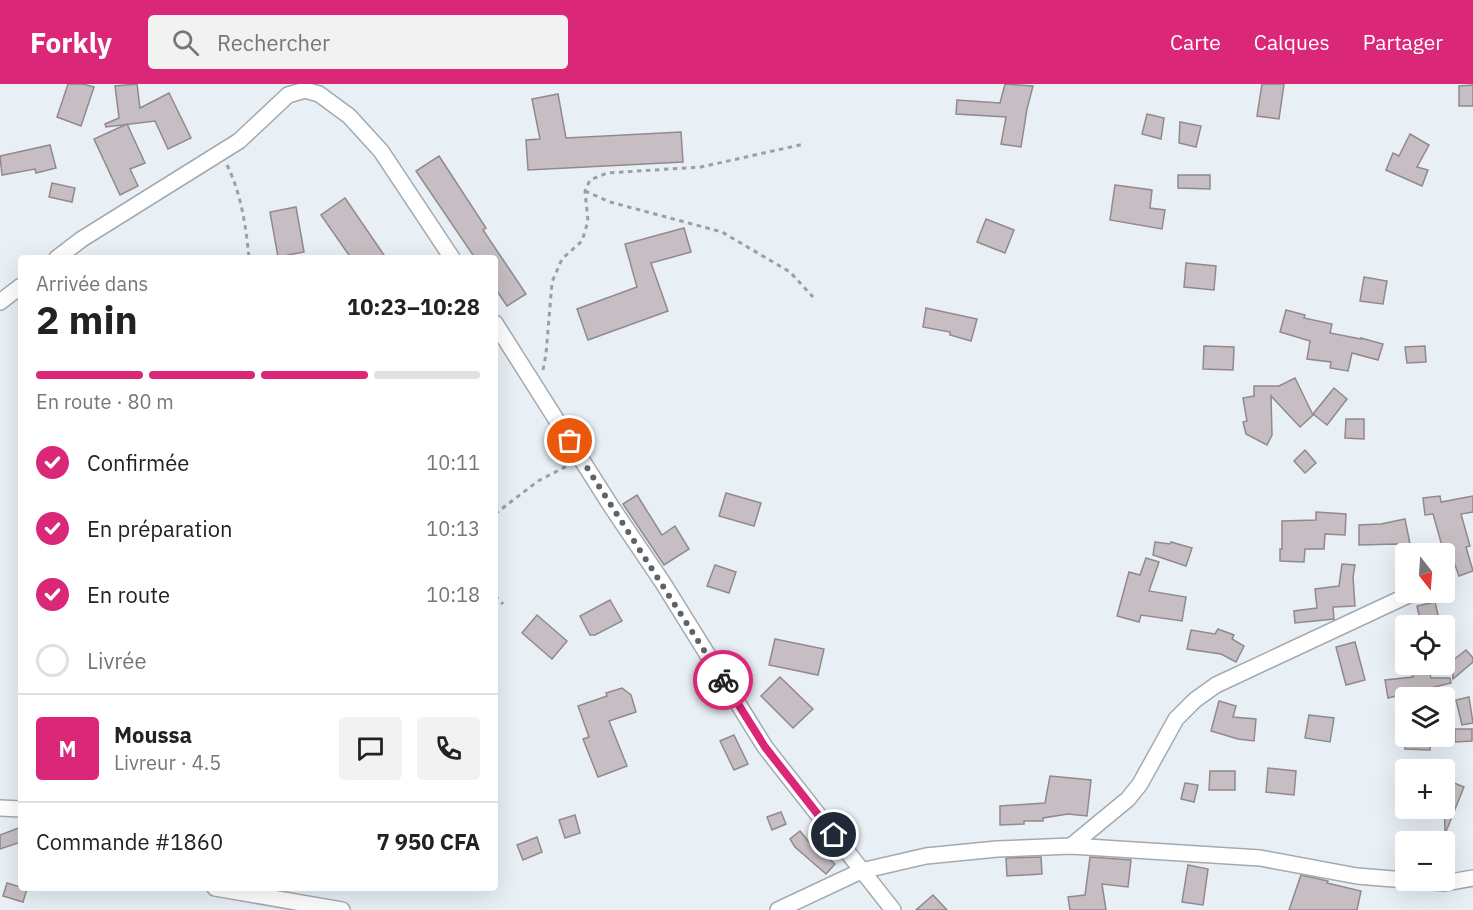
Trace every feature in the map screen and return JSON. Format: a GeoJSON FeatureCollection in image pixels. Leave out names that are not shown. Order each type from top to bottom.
{"type":"FeatureCollection","features":[{"type":"Feature","properties":{"kind":"street"},"geometry":{"type":"LineString","coordinates":[[61,255],[82,239],[239,141],[286,89],[305,90],[319,94],[350,116],[381,151],[450,255]]}},
{"type":"Feature","properties":{"kind":"street"},"geometry":{"type":"LineString","coordinates":[[0,302],[18,288]]}},
{"type":"Feature","properties":{"kind":"street"},"geometry":{"type":"LineString","coordinates":[[498,328],[663,583],[765,747],[893,910]]}},
{"type":"Feature","properties":{"kind":"street"},"geometry":{"type":"LineString","coordinates":[[1071,846],[1128,799],[1140,784],[1176,719],[1195,700],[1216,685],[1395,601]]}},
{"type":"Feature","properties":{"kind":"street"},"geometry":{"type":"LineString","coordinates":[[0,807],[18,809]]}},
{"type":"Feature","properties":{"kind":"street"},"geometry":{"type":"LineString","coordinates":[[777,910],[861,871],[926,856],[997,849],[1071,846],[1260,858],[1357,876],[1395,879]]}},
{"type":"Feature","properties":{"kind":"street"},"geometry":{"type":"LineString","coordinates":[[1455,882],[1473,878]]}},
{"type":"Feature","properties":{"kind":"street"},"geometry":{"type":"LineString","coordinates":[[232,891],[342,910]]}},
{"type":"Feature","properties":{"kind":"path"},"geometry":{"type":"LineString","coordinates":[[539,390],[546,354],[552,282],[562,259],[582,241],[588,221],[585,190],[590,180],[607,173],[701,167],[804,144]]}},
{"type":"Feature","properties":{"kind":"path"},"geometry":{"type":"LineString","coordinates":[[221,153],[236,182],[247,234],[249,255]]}},
{"type":"Feature","properties":{"kind":"path"},"geometry":{"type":"LineString","coordinates":[[585,190],[610,202],[722,232],[790,272],[813,297]]}},
{"type":"Feature","properties":{"kind":"path"},"geometry":{"type":"LineString","coordinates":[[498,512],[538,481],[581,458]]}},
{"type":"Feature","properties":{"kind":"path"},"geometry":{"type":"LineString","coordinates":[[498,599],[503,604]]}},
{"type":"Feature","properties":{"kind":"building"},"geometry":{"type":"Polygon","coordinates":[[[68,84],[94,87],[81,126],[57,117],[68,84]]]}},
{"type":"Feature","properties":{"kind":"building"},"geometry":{"type":"Polygon","coordinates":[[[137,84],[140,108],[169,93],[191,138],[168,149],[155,121],[106,127],[105,124],[119,118],[115,86],[137,84]]]}},
{"type":"Feature","properties":{"kind":"building"},"geometry":{"type":"Polygon","coordinates":[[[1005,84],[1033,86],[1021,147],[1001,144],[1006,117],[956,114],[957,100],[1000,103],[1005,84]]]}},
{"type":"Feature","properties":{"kind":"building"},"geometry":{"type":"Polygon","coordinates":[[[1262,84],[1284,84],[1279,119],[1257,116],[1262,84]]]}},
{"type":"Feature","properties":{"kind":"building"},"geometry":{"type":"Polygon","coordinates":[[[1473,85],[1473,106],[1459,106],[1459,86],[1473,85]]]}},
{"type":"Feature","properties":{"kind":"building"},"geometry":{"type":"Polygon","coordinates":[[[558,94],[566,138],[681,132],[683,162],[528,170],[526,140],[540,139],[532,99],[558,94]]]}},
{"type":"Feature","properties":{"kind":"building"},"geometry":{"type":"Polygon","coordinates":[[[1147,114],[1164,118],[1161,139],[1142,134],[1147,114]]]}},
{"type":"Feature","properties":{"kind":"building"},"geometry":{"type":"Polygon","coordinates":[[[1180,122],[1201,126],[1196,147],[1179,143],[1180,122]]]}},
{"type":"Feature","properties":{"kind":"building"},"geometry":{"type":"Polygon","coordinates":[[[127,124],[145,163],[130,169],[138,186],[120,195],[94,139],[127,124]]]}},
{"type":"Feature","properties":{"kind":"building"},"geometry":{"type":"Polygon","coordinates":[[[1410,134],[1429,145],[1417,167],[1428,170],[1422,186],[1386,170],[1393,153],[1399,156],[1410,134]]]}},
{"type":"Feature","properties":{"kind":"building"},"geometry":{"type":"Polygon","coordinates":[[[50,145],[56,168],[36,173],[35,169],[2,175],[0,156],[50,145]]]}},
{"type":"Feature","properties":{"kind":"building"},"geometry":{"type":"Polygon","coordinates":[[[439,156],[486,228],[483,230],[526,294],[507,306],[498,292],[498,255],[473,255],[416,171],[439,156]]]}},
{"type":"Feature","properties":{"kind":"building"},"geometry":{"type":"Polygon","coordinates":[[[1178,175],[1210,175],[1210,189],[1178,188],[1178,175]]]}},
{"type":"Feature","properties":{"kind":"building"},"geometry":{"type":"Polygon","coordinates":[[[52,183],[75,188],[72,202],[49,197],[52,183]]]}},
{"type":"Feature","properties":{"kind":"building"},"geometry":{"type":"Polygon","coordinates":[[[1115,185],[1152,190],[1150,208],[1165,210],[1162,229],[1110,220],[1115,185]]]}},
{"type":"Feature","properties":{"kind":"building"},"geometry":{"type":"Polygon","coordinates":[[[345,198],[384,255],[349,255],[321,215],[345,198]]]}},
{"type":"Feature","properties":{"kind":"building"},"geometry":{"type":"Polygon","coordinates":[[[296,207],[304,252],[278,255],[270,212],[296,207]]]}},
{"type":"Feature","properties":{"kind":"building"},"geometry":{"type":"Polygon","coordinates":[[[986,219],[1014,230],[1005,253],[977,242],[986,219]]]}},
{"type":"Feature","properties":{"kind":"building"},"geometry":{"type":"Polygon","coordinates":[[[684,228],[691,252],[651,263],[668,311],[588,340],[577,309],[637,287],[625,244],[684,228]]]}},
{"type":"Feature","properties":{"kind":"building"},"geometry":{"type":"Polygon","coordinates":[[[1186,263],[1216,266],[1214,290],[1184,287],[1186,263]]]}},
{"type":"Feature","properties":{"kind":"building"},"geometry":{"type":"Polygon","coordinates":[[[1364,277],[1387,281],[1383,304],[1360,301],[1364,277]]]}},
{"type":"Feature","properties":{"kind":"building"},"geometry":{"type":"Polygon","coordinates":[[[926,308],[977,319],[971,341],[950,335],[950,332],[923,327],[926,308]]]}},
{"type":"Feature","properties":{"kind":"building"},"geometry":{"type":"Polygon","coordinates":[[[1286,310],[1305,315],[1304,318],[1332,324],[1330,333],[1383,344],[1378,360],[1352,353],[1348,371],[1330,368],[1331,362],[1307,359],[1310,341],[1280,332],[1286,310]]]}},
{"type":"Feature","properties":{"kind":"building"},"geometry":{"type":"Polygon","coordinates":[[[1204,346],[1234,347],[1233,370],[1203,369],[1204,346]]]}},
{"type":"Feature","properties":{"kind":"building"},"geometry":{"type":"Polygon","coordinates":[[[1425,346],[1426,362],[1407,363],[1405,347],[1425,346]]]}},
{"type":"Feature","properties":{"kind":"building"},"geometry":{"type":"Polygon","coordinates":[[[1295,378],[1313,415],[1300,427],[1271,396],[1272,435],[1267,445],[1246,434],[1243,422],[1247,421],[1243,398],[1254,396],[1254,386],[1279,386],[1295,378]]]}},
{"type":"Feature","properties":{"kind":"building"},"geometry":{"type":"Polygon","coordinates":[[[1334,388],[1347,399],[1327,425],[1313,414],[1334,388]]]}},
{"type":"Feature","properties":{"kind":"building"},"geometry":{"type":"Polygon","coordinates":[[[1346,419],[1364,419],[1364,439],[1345,438],[1346,419]]]}},
{"type":"Feature","properties":{"kind":"building"},"geometry":{"type":"Polygon","coordinates":[[[1305,450],[1316,463],[1305,473],[1294,461],[1305,450]]]}},
{"type":"Feature","properties":{"kind":"building"},"geometry":{"type":"Polygon","coordinates":[[[726,493],[761,503],[754,526],[719,516],[726,493]]]}},
{"type":"Feature","properties":{"kind":"building"},"geometry":{"type":"Polygon","coordinates":[[[637,495],[662,535],[675,526],[689,549],[664,565],[623,504],[637,495]]]}},
{"type":"Feature","properties":{"kind":"building"},"geometry":{"type":"Polygon","coordinates":[[[1440,496],[1441,502],[1473,496],[1473,512],[1461,514],[1470,546],[1466,547],[1473,571],[1459,576],[1455,565],[1455,543],[1441,543],[1433,514],[1425,515],[1423,498],[1440,496]]]}},
{"type":"Feature","properties":{"kind":"building"},"geometry":{"type":"Polygon","coordinates":[[[1316,512],[1346,514],[1345,535],[1325,534],[1324,549],[1305,549],[1304,562],[1280,561],[1282,521],[1316,520],[1316,512]]]}},
{"type":"Feature","properties":{"kind":"building"},"geometry":{"type":"Polygon","coordinates":[[[1405,519],[1410,543],[1359,545],[1359,525],[1381,524],[1405,519]]]}},
{"type":"Feature","properties":{"kind":"building"},"geometry":{"type":"Polygon","coordinates":[[[1155,542],[1170,544],[1171,542],[1192,548],[1186,566],[1153,555],[1155,542]]]}},
{"type":"Feature","properties":{"kind":"building"},"geometry":{"type":"Polygon","coordinates":[[[1146,558],[1159,562],[1149,591],[1186,597],[1182,621],[1141,615],[1139,622],[1117,616],[1129,572],[1140,575],[1146,558]]]}},
{"type":"Feature","properties":{"kind":"building"},"geometry":{"type":"Polygon","coordinates":[[[1342,564],[1355,565],[1353,577],[1355,606],[1333,607],[1334,619],[1295,623],[1294,611],[1317,608],[1315,589],[1339,586],[1342,564]]]}},
{"type":"Feature","properties":{"kind":"building"},"geometry":{"type":"Polygon","coordinates":[[[715,565],[736,572],[729,593],[707,586],[715,565]]]}},
{"type":"Feature","properties":{"kind":"building"},"geometry":{"type":"Polygon","coordinates":[[[610,600],[622,621],[595,635],[590,635],[580,616],[610,600]]]}},
{"type":"Feature","properties":{"kind":"building"},"geometry":{"type":"Polygon","coordinates":[[[1435,603],[1438,615],[1419,615],[1417,606],[1435,603]]]}},
{"type":"Feature","properties":{"kind":"building"},"geometry":{"type":"Polygon","coordinates":[[[537,615],[567,641],[552,659],[522,633],[537,615]]]}},
{"type":"Feature","properties":{"kind":"building"},"geometry":{"type":"Polygon","coordinates":[[[1218,629],[1234,635],[1232,639],[1244,646],[1236,662],[1221,654],[1187,649],[1191,630],[1215,634],[1218,629]]]}},
{"type":"Feature","properties":{"kind":"building"},"geometry":{"type":"Polygon","coordinates":[[[775,639],[824,649],[818,675],[769,665],[775,639]]]}},
{"type":"Feature","properties":{"kind":"building"},"geometry":{"type":"Polygon","coordinates":[[[1355,642],[1365,680],[1346,685],[1336,647],[1355,642]]]}},
{"type":"Feature","properties":{"kind":"building"},"geometry":{"type":"Polygon","coordinates":[[[1466,650],[1473,658],[1473,662],[1453,679],[1453,675],[1455,675],[1455,659],[1466,650]]]}},
{"type":"Feature","properties":{"kind":"building"},"geometry":{"type":"Polygon","coordinates":[[[1412,675],[1430,675],[1431,678],[1450,678],[1451,683],[1434,687],[1395,687],[1395,696],[1388,698],[1385,680],[1413,677],[1412,675]]]}},
{"type":"Feature","properties":{"kind":"building"},"geometry":{"type":"Polygon","coordinates":[[[780,677],[813,709],[793,728],[761,696],[780,677]]]}},
{"type":"Feature","properties":{"kind":"building"},"geometry":{"type":"Polygon","coordinates":[[[622,688],[631,695],[636,712],[609,721],[627,766],[598,777],[583,739],[589,737],[578,706],[622,688]]]}},
{"type":"Feature","properties":{"kind":"building"},"geometry":{"type":"Polygon","coordinates":[[[1469,697],[1473,723],[1462,725],[1456,700],[1469,697]]]}},
{"type":"Feature","properties":{"kind":"building"},"geometry":{"type":"Polygon","coordinates":[[[1219,701],[1236,706],[1233,717],[1256,719],[1254,741],[1211,731],[1219,701]]]}},
{"type":"Feature","properties":{"kind":"building"},"geometry":{"type":"Polygon","coordinates":[[[1309,715],[1334,718],[1330,742],[1305,738],[1309,715]]]}},
{"type":"Feature","properties":{"kind":"building"},"geometry":{"type":"Polygon","coordinates":[[[1455,729],[1472,729],[1472,741],[1455,742],[1455,729]]]}},
{"type":"Feature","properties":{"kind":"building"},"geometry":{"type":"Polygon","coordinates":[[[734,735],[748,764],[734,770],[720,741],[734,735]]]}},
{"type":"Feature","properties":{"kind":"building"},"geometry":{"type":"Polygon","coordinates":[[[1405,747],[1430,747],[1430,750],[1405,749],[1405,747]]]}},
{"type":"Feature","properties":{"kind":"building"},"geometry":{"type":"Polygon","coordinates":[[[1268,768],[1296,771],[1294,795],[1266,792],[1268,768]]]}},
{"type":"Feature","properties":{"kind":"building"},"geometry":{"type":"Polygon","coordinates":[[[1210,771],[1235,771],[1235,790],[1209,790],[1210,771]]]}},
{"type":"Feature","properties":{"kind":"building"},"geometry":{"type":"Polygon","coordinates":[[[1050,776],[1091,780],[1087,816],[1068,814],[1043,818],[1043,821],[1000,825],[1000,806],[1045,803],[1050,776]]]}},
{"type":"Feature","properties":{"kind":"building"},"geometry":{"type":"Polygon","coordinates":[[[1185,783],[1198,785],[1194,802],[1181,799],[1185,783]]]}},
{"type":"Feature","properties":{"kind":"building"},"geometry":{"type":"Polygon","coordinates":[[[1455,783],[1464,787],[1455,809],[1455,783]]]}},
{"type":"Feature","properties":{"kind":"building"},"geometry":{"type":"Polygon","coordinates":[[[781,812],[786,824],[772,830],[767,817],[781,812]]]}},
{"type":"Feature","properties":{"kind":"building"},"geometry":{"type":"Polygon","coordinates":[[[575,815],[580,833],[565,838],[559,820],[575,815]]]}},
{"type":"Feature","properties":{"kind":"building"},"geometry":{"type":"Polygon","coordinates":[[[1445,819],[1451,819],[1446,831],[1445,819]]]}},
{"type":"Feature","properties":{"kind":"building"},"geometry":{"type":"Polygon","coordinates":[[[18,828],[18,843],[0,849],[0,835],[18,828]]]}},
{"type":"Feature","properties":{"kind":"building"},"geometry":{"type":"Polygon","coordinates":[[[800,831],[818,853],[820,851],[835,864],[826,874],[795,847],[790,839],[800,831]]]}},
{"type":"Feature","properties":{"kind":"building"},"geometry":{"type":"Polygon","coordinates":[[[537,837],[542,852],[523,860],[517,845],[537,837]]]}},
{"type":"Feature","properties":{"kind":"building"},"geometry":{"type":"Polygon","coordinates":[[[1041,857],[1042,874],[1007,876],[1006,858],[1041,857]]]}},
{"type":"Feature","properties":{"kind":"building"},"geometry":{"type":"Polygon","coordinates":[[[1090,857],[1131,860],[1128,887],[1102,884],[1106,910],[1070,910],[1068,897],[1085,895],[1090,857]]]}},
{"type":"Feature","properties":{"kind":"building"},"geometry":{"type":"Polygon","coordinates":[[[1188,865],[1208,869],[1203,905],[1182,902],[1188,865]]]}},
{"type":"Feature","properties":{"kind":"building"},"geometry":{"type":"Polygon","coordinates":[[[1301,875],[1361,891],[1357,910],[1289,910],[1301,875]]]}},
{"type":"Feature","properties":{"kind":"building"},"geometry":{"type":"Polygon","coordinates":[[[7,883],[18,886],[18,891],[26,891],[23,902],[3,896],[7,883]]]}},
{"type":"Feature","properties":{"kind":"building"},"geometry":{"type":"Polygon","coordinates":[[[933,895],[947,910],[916,910],[933,895]]]}},
{"type":"Feature","properties":{"kind":"way so far"},"geometry":{"type":"LineString","coordinates":[[570,441],[723,680]]}},
{"type":"Feature","properties":{"kind":"route"},"geometry":{"type":"LineString","coordinates":[[723,680],[765,747],[834,835]]}}]}
